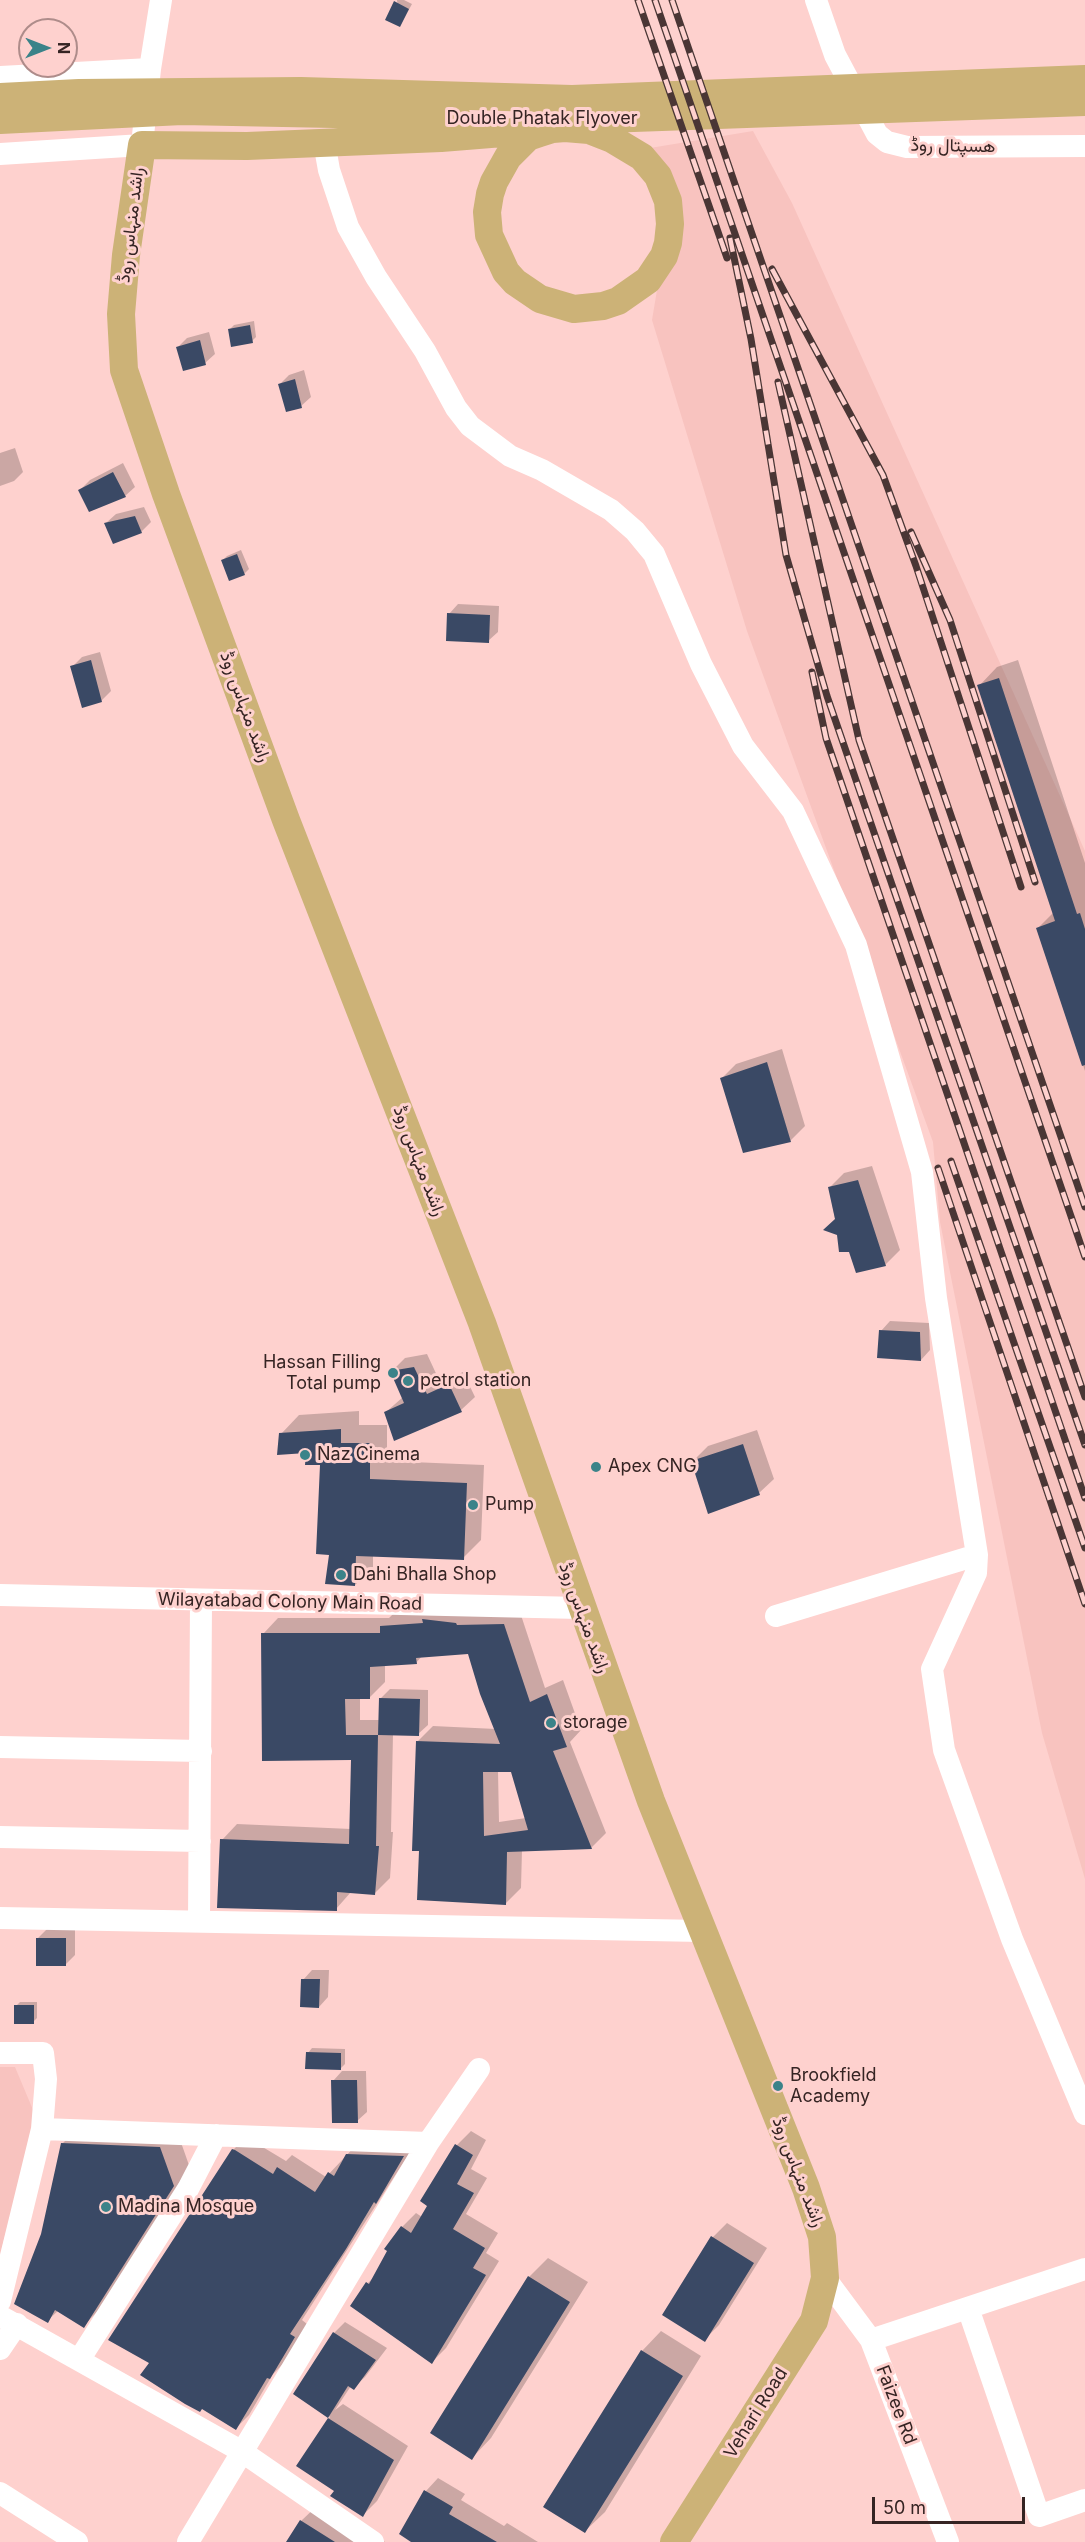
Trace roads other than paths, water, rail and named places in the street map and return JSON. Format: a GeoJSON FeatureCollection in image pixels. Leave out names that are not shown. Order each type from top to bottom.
{"type":"FeatureCollection","features":[{"type":"Feature","properties":{"kind":"main road","name":"Double Phatak Flyover"},"geometry":{"type":"LineString","coordinates":[[0,97],[79,93],[301,91],[572,99],[1085,78]]}},
{"type":"Feature","properties":{"kind":"main road","name":"Double Phatak Flyover"},"geometry":{"type":"LineString","coordinates":[[0,120],[182,111],[334,114],[469,121],[581,120],[1085,102]]}},
{"type":"Feature","properties":{"kind":"main road"},"geometry":{"type":"LineString","coordinates":[[142,145],[247,146],[441,138],[565,128],[589,130],[612,139],[635,153],[651,167],[668,201],[670,224],[666,249],[657,269],[636,290],[603,306],[574,309],[540,299],[515,282],[506,272],[492,246],[487,223],[490,194],[508,158],[528,137],[581,120]]}},
{"type":"Feature","properties":{"kind":"main road","name":"راشد منہاس روڈ"},"geometry":{"type":"LineString","coordinates":[[142,145],[126,255],[121,314],[124,370],[137,412],[286,820],[482,1323],[580,1608],[651,1802],[806,2188],[822,2237],[825,2278]]}},
{"type":"Feature","properties":{"kind":"main road","name":"Vehari Road"},"geometry":{"type":"LineString","coordinates":[[674,2542],[814,2321],[825,2278]]}},
{"type":"Feature","properties":{"kind":"street","name":"راشد منہاس روڈ"},"geometry":{"type":"LineString","coordinates":[[142,145],[150,69],[161,0]]}},
{"type":"Feature","properties":{"kind":"street","name":"ھسپتال روڈ"},"geometry":{"type":"LineString","coordinates":[[816,0],[835,55],[877,134],[886,142],[907,147],[1085,146]]}},
{"type":"Feature","properties":{"kind":"street"},"geometry":{"type":"LineString","coordinates":[[0,76],[150,69]]}},
{"type":"Feature","properties":{"kind":"street"},"geometry":{"type":"LineString","coordinates":[[324,142],[329,170],[348,227],[376,277],[425,351],[456,408],[470,426],[510,456],[542,470],[611,510],[635,531],[654,554],[701,664],[743,746],[793,811],[856,945],[922,1173],[936,1298],[977,1555],[976,1573],[932,1668],[944,1750],[1012,1939],[1085,2114]]}},
{"type":"Feature","properties":{"kind":"street"},"geometry":{"type":"LineString","coordinates":[[0,154],[142,145]]}},
{"type":"Feature","properties":{"kind":"street"},"geometry":{"type":"LineString","coordinates":[[776,1616],[977,1555]]}},
{"type":"Feature","properties":{"kind":"street","name":"Wilayatabad Colony Main Road"},"geometry":{"type":"LineString","coordinates":[[0,1595],[580,1608]]}},
{"type":"Feature","properties":{"kind":"street"},"geometry":{"type":"LineString","coordinates":[[199,1921],[201,1601]]}},
{"type":"Feature","properties":{"kind":"street"},"geometry":{"type":"LineString","coordinates":[[0,1747],[201,1751]]}},
{"type":"Feature","properties":{"kind":"street"},"geometry":{"type":"LineString","coordinates":[[0,1837],[200,1842]]}},
{"type":"Feature","properties":{"kind":"street"},"geometry":{"type":"LineString","coordinates":[[0,1918],[702,1931]]}},
{"type":"Feature","properties":{"kind":"street"},"geometry":{"type":"LineString","coordinates":[[0,2053],[43,2053],[46,2079],[42,2129],[0,2301]]}},
{"type":"Feature","properties":{"kind":"street"},"geometry":{"type":"LineString","coordinates":[[188,2542],[428,2143],[479,2069]]}},
{"type":"Feature","properties":{"kind":"street"},"geometry":{"type":"LineString","coordinates":[[42,2129],[428,2143]]}},
{"type":"Feature","properties":{"kind":"street"},"geometry":{"type":"LineString","coordinates":[[79,2360],[188,2189],[216,2135]]}},
{"type":"Feature","properties":{"kind":"street"},"geometry":{"type":"LineString","coordinates":[[871,2340],[1085,2269]]}},
{"type":"Feature","properties":{"kind":"street","name":"Faizee Rd"},"geometry":{"type":"LineString","coordinates":[[825,2278],[871,2340],[948,2542]]}},
{"type":"Feature","properties":{"kind":"street"},"geometry":{"type":"LineString","coordinates":[[968,2308],[1039,2516],[1085,2500]]}},
{"type":"Feature","properties":{"kind":"street"},"geometry":{"type":"LineString","coordinates":[[0,2349],[8,2320],[242,2451],[373,2542]]}},
{"type":"Feature","properties":{"kind":"street"},"geometry":{"type":"LineString","coordinates":[[0,2493],[77,2542]]}},
{"type":"Feature","properties":{"kind":"railway"},"geometry":{"type":"LineString","coordinates":[[638,0],[727,258]]}},
{"type":"Feature","properties":{"kind":"railway"},"geometry":{"type":"LineString","coordinates":[[655,0],[1085,1257]]}},
{"type":"Feature","properties":{"kind":"railway"},"geometry":{"type":"LineString","coordinates":[[672,0],[1085,1207]]}},
{"type":"Feature","properties":{"kind":"railway"},"geometry":{"type":"LineString","coordinates":[[730,238],[751,339],[786,555],[827,696],[1085,1445]]}},
{"type":"Feature","properties":{"kind":"railway"},"geometry":{"type":"LineString","coordinates":[[772,269],[883,475],[916,566],[1021,887]]}},
{"type":"Feature","properties":{"kind":"railway"},"geometry":{"type":"LineString","coordinates":[[778,382],[859,740],[1085,1397]]}},
{"type":"Feature","properties":{"kind":"railway"},"geometry":{"type":"LineString","coordinates":[[911,532],[950,620],[1035,882]]}},
{"type":"Feature","properties":{"kind":"railway"},"geometry":{"type":"LineString","coordinates":[[812,672],[826,738],[1085,1498]]}},
{"type":"Feature","properties":{"kind":"railway"},"geometry":{"type":"LineString","coordinates":[[951,1161],[1085,1548]]}},
{"type":"Feature","properties":{"kind":"railway"},"geometry":{"type":"LineString","coordinates":[[938,1168],[1085,1604]]}},
{"type":"Feature","properties":{"kind":"place","name":"Hassan Filling Total pump"},"geometry":{"type":"Point","coordinates":[393,1373]}},
{"type":"Feature","properties":{"kind":"place","name":"petrol station"},"geometry":{"type":"Point","coordinates":[408,1381]}},
{"type":"Feature","properties":{"kind":"place","name":"Naz Cinema"},"geometry":{"type":"Point","coordinates":[305,1455]}},
{"type":"Feature","properties":{"kind":"place","name":"Apex CNG"},"geometry":{"type":"Point","coordinates":[596,1467]}},
{"type":"Feature","properties":{"kind":"place","name":"Pump"},"geometry":{"type":"Point","coordinates":[473,1505]}},
{"type":"Feature","properties":{"kind":"place","name":"Dahi Bhalla Shop"},"geometry":{"type":"Point","coordinates":[341,1575]}},
{"type":"Feature","properties":{"kind":"place","name":"storage"},"geometry":{"type":"Point","coordinates":[551,1723]}},
{"type":"Feature","properties":{"kind":"place","name":"Brookfield Academy"},"geometry":{"type":"Point","coordinates":[778,2086]}},
{"type":"Feature","properties":{"kind":"place","name":"Madina Mosque"},"geometry":{"type":"Point","coordinates":[106,2207]}}]}
